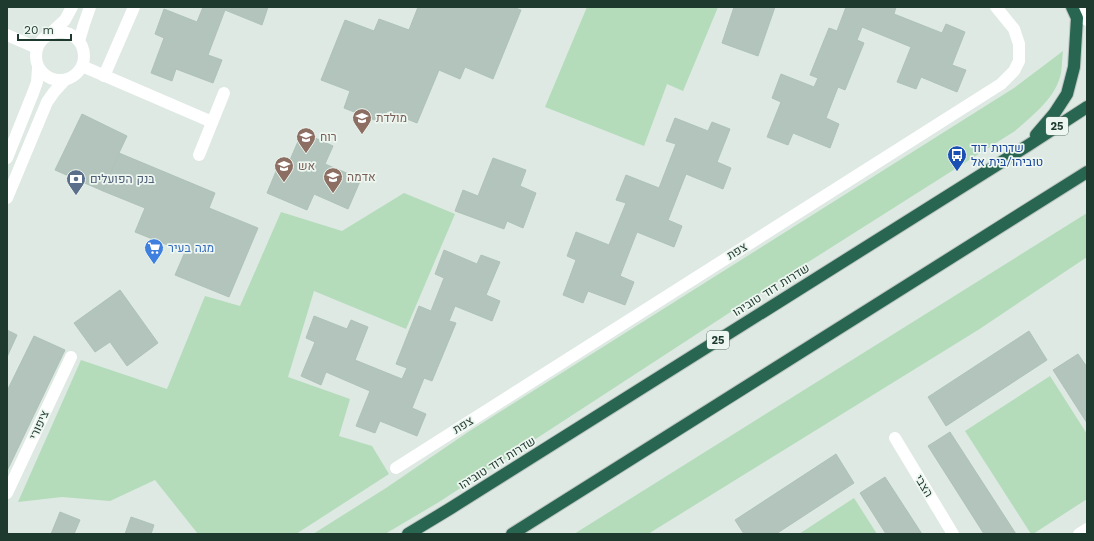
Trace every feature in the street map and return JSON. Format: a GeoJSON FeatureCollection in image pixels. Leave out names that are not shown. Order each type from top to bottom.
{"type":"FeatureCollection","features":[{"type":"Feature","properties":{"kind":"highway"},"geometry":{"type":"LineString","coordinates":[[1027,146],[1054,114],[1067,94],[1074,67],[1076,39],[1077,18],[1072,7]]}},
{"type":"Feature","properties":{"kind":"highway","name":"שדרות דוד טוביהו"},"geometry":{"type":"LineString","coordinates":[[408,534],[1087,107]]}},
{"type":"Feature","properties":{"kind":"highway"},"geometry":{"type":"LineString","coordinates":[[512,534],[1087,172]]}},
{"type":"Feature","properties":{"kind":"street"},"geometry":{"type":"LineString","coordinates":[[51,33],[66,32],[79,41],[82,47],[84,60],[78,73],[72,78],[57,80],[43,74],[38,68],[36,55],[40,42],[65,20],[72,7]]}},
{"type":"Feature","properties":{"kind":"street"},"geometry":{"type":"LineString","coordinates":[[79,41],[90,7]]}},
{"type":"Feature","properties":{"kind":"street"},"geometry":{"type":"LineString","coordinates":[[104,76],[134,7]]}},
{"type":"Feature","properties":{"kind":"street","name":"צפת"},"geometry":{"type":"LineString","coordinates":[[396,468],[1001,84],[1014,71],[1019,61],[1019,44],[1014,29],[996,7]]}},
{"type":"Feature","properties":{"kind":"street"},"geometry":{"type":"LineString","coordinates":[[1077,7],[1087,20]]}},
{"type":"Feature","properties":{"kind":"street"},"geometry":{"type":"LineString","coordinates":[[7,35],[37,48]]}},
{"type":"Feature","properties":{"kind":"street"},"geometry":{"type":"LineString","coordinates":[[82,66],[212,122]]}},
{"type":"Feature","properties":{"kind":"street"},"geometry":{"type":"LineString","coordinates":[[7,158],[37,82],[38,68]]}},
{"type":"Feature","properties":{"kind":"street"},"geometry":{"type":"LineString","coordinates":[[7,198],[46,102],[65,80]]}},
{"type":"Feature","properties":{"kind":"street"},"geometry":{"type":"LineString","coordinates":[[199,155],[224,93]]}},
{"type":"Feature","properties":{"kind":"street","name":"ציפורי"},"geometry":{"type":"LineString","coordinates":[[7,493],[71,357]]}},
{"type":"Feature","properties":{"kind":"street","name":"הצבי"},"geometry":{"type":"LineString","coordinates":[[896,438],[953,534]]}},
{"type":"Feature","properties":{"kind":"street"},"geometry":{"type":"LineString","coordinates":[[1079,534],[1087,529]]}},
{"type":"Feature","properties":{"kind":"green space"},"geometry":{"type":"Polygon","coordinates":[[[587,7],[718,7],[683,91],[667,84],[644,146],[545,107],[587,7]]]}},
{"type":"Feature","properties":{"kind":"green space"},"geometry":{"type":"Polygon","coordinates":[[[1063,51],[1061,73],[1054,90],[1043,105],[1015,131],[783,278],[439,502],[385,534],[313,534],[386,488],[468,432],[1014,88],[1063,51]]]}},
{"type":"Feature","properties":{"kind":"green space"},"geometry":{"type":"Polygon","coordinates":[[[404,193],[455,214],[406,329],[314,291],[288,377],[350,399],[339,436],[372,446],[389,474],[296,534],[198,534],[155,480],[110,501],[62,497],[18,502],[81,360],[167,389],[205,296],[240,306],[281,212],[342,231],[404,193]]]}},
{"type":"Feature","properties":{"kind":"green space"},"geometry":{"type":"Polygon","coordinates":[[[1087,213],[1087,257],[978,330],[648,534],[574,534],[1087,213]]]}},
{"type":"Feature","properties":{"kind":"green space"},"geometry":{"type":"Polygon","coordinates":[[[1050,376],[1087,434],[1087,499],[1031,534],[965,431],[1050,376]]]}},
{"type":"Feature","properties":{"kind":"green space"},"geometry":{"type":"Polygon","coordinates":[[[854,498],[877,534],[799,534],[854,498]]]}},
{"type":"Feature","properties":{"kind":"building"},"geometry":{"type":"Polygon","coordinates":[[[203,7],[268,7],[262,25],[225,10],[208,55],[222,60],[213,83],[176,69],[172,81],[151,73],[164,38],[155,34],[164,9],[197,22],[203,7]]]}},
{"type":"Feature","properties":{"kind":"building"},"geometry":{"type":"Polygon","coordinates":[[[418,7],[513,7],[521,10],[493,79],[465,67],[460,79],[439,70],[417,123],[387,111],[382,123],[344,108],[350,91],[321,80],[345,20],[374,31],[379,19],[409,30],[418,7]]]}},
{"type":"Feature","properties":{"kind":"building"},"geometry":{"type":"Polygon","coordinates":[[[734,7],[775,7],[758,56],[722,43],[734,7]]]}},
{"type":"Feature","properties":{"kind":"building"},"geometry":{"type":"Polygon","coordinates":[[[846,7],[896,7],[894,14],[942,33],[946,24],[965,32],[952,65],[966,70],[957,92],[921,77],[916,89],[897,82],[911,47],[862,27],[857,40],[864,43],[845,90],[838,87],[826,118],[839,124],[830,148],[793,133],[788,145],[767,137],[781,102],[772,98],[781,74],[814,87],[818,78],[810,75],[829,28],[837,31],[846,7]]]}},
{"type":"Feature","properties":{"kind":"building"},"geometry":{"type":"Polygon","coordinates":[[[82,114],[127,136],[103,191],[55,170],[82,114]]]}},
{"type":"Feature","properties":{"kind":"building"},"geometry":{"type":"Polygon","coordinates":[[[675,118],[708,131],[712,122],[730,129],[717,162],[731,168],[723,189],[686,174],[668,220],[682,226],[674,247],[637,232],[620,276],[634,282],[625,305],[588,291],[583,303],[563,295],[576,260],[567,256],[576,232],[609,245],[626,203],[616,200],[626,175],[659,188],[676,144],[666,141],[675,118]]]}},
{"type":"Feature","properties":{"kind":"building"},"geometry":{"type":"Polygon","coordinates":[[[302,132],[333,146],[325,164],[361,179],[348,209],[314,194],[307,210],[267,193],[279,164],[287,167],[302,132]]]}},
{"type":"Feature","properties":{"kind":"building"},"geometry":{"type":"Polygon","coordinates":[[[119,153],[215,193],[209,208],[258,228],[229,297],[175,275],[185,252],[135,232],[145,208],[103,191],[119,153]]]}},
{"type":"Feature","properties":{"kind":"building"},"geometry":{"type":"Polygon","coordinates":[[[493,158],[526,170],[520,186],[536,193],[523,228],[507,221],[504,229],[455,211],[463,190],[478,196],[493,158]]]}},
{"type":"Feature","properties":{"kind":"building"},"geometry":{"type":"Polygon","coordinates":[[[444,250],[477,264],[481,255],[500,262],[486,295],[500,301],[492,321],[455,306],[449,321],[456,323],[432,381],[424,378],[412,408],[426,414],[417,436],[380,421],[375,433],[356,426],[370,391],[326,372],[321,385],[301,376],[315,342],[306,338],[314,316],[347,329],[351,320],[368,327],[355,360],[402,379],[407,368],[396,364],[419,306],[431,311],[444,278],[435,274],[444,250]]]}},
{"type":"Feature","properties":{"kind":"building"},"geometry":{"type":"Polygon","coordinates":[[[120,290],[158,343],[127,366],[110,342],[95,352],[74,323],[120,290]]]}},
{"type":"Feature","properties":{"kind":"building"},"geometry":{"type":"Polygon","coordinates":[[[7,330],[17,335],[7,357],[7,330]]]}},
{"type":"Feature","properties":{"kind":"building"},"geometry":{"type":"Polygon","coordinates":[[[1029,331],[1047,360],[946,426],[928,397],[1029,331]]]}},
{"type":"Feature","properties":{"kind":"building"},"geometry":{"type":"Polygon","coordinates":[[[34,336],[65,350],[7,471],[7,391],[34,336]]]}},
{"type":"Feature","properties":{"kind":"building"},"geometry":{"type":"Polygon","coordinates":[[[1078,354],[1087,367],[1087,423],[1053,370],[1078,354]]]}},
{"type":"Feature","properties":{"kind":"building"},"geometry":{"type":"Polygon","coordinates":[[[950,432],[1016,534],[984,534],[928,446],[950,432]]]}},
{"type":"Feature","properties":{"kind":"building"},"geometry":{"type":"Polygon","coordinates":[[[836,454],[854,483],[776,534],[744,534],[735,520],[836,454]]]}},
{"type":"Feature","properties":{"kind":"building"},"geometry":{"type":"Polygon","coordinates":[[[885,477],[922,534],[886,534],[860,493],[885,477]]]}},
{"type":"Feature","properties":{"kind":"building"},"geometry":{"type":"Polygon","coordinates":[[[60,512],[80,520],[74,534],[51,534],[60,512]]]}},
{"type":"Feature","properties":{"kind":"building"},"geometry":{"type":"Polygon","coordinates":[[[131,517],[154,525],[151,534],[125,534],[131,517]]]}},
{"type":"Feature","properties":{"kind":"place","name":"מולדת"},"geometry":{"type":"Point","coordinates":[362,135]}},
{"type":"Feature","properties":{"kind":"place","name":"רוח"},"geometry":{"type":"Point","coordinates":[306,154]}},
{"type":"Feature","properties":{"kind":"place","name":"שדרות דוד טוביהו/בית אל"},"geometry":{"type":"Point","coordinates":[957,172]}},
{"type":"Feature","properties":{"kind":"place","name":"אש"},"geometry":{"type":"Point","coordinates":[284,183]}},
{"type":"Feature","properties":{"kind":"place","name":"אדמה"},"geometry":{"type":"Point","coordinates":[333,194]}},
{"type":"Feature","properties":{"kind":"place","name":"בנק הפועלים"},"geometry":{"type":"Point","coordinates":[76,196]}},
{"type":"Feature","properties":{"kind":"place","name":"מגה בעיר"},"geometry":{"type":"Point","coordinates":[154,265]}}]}
